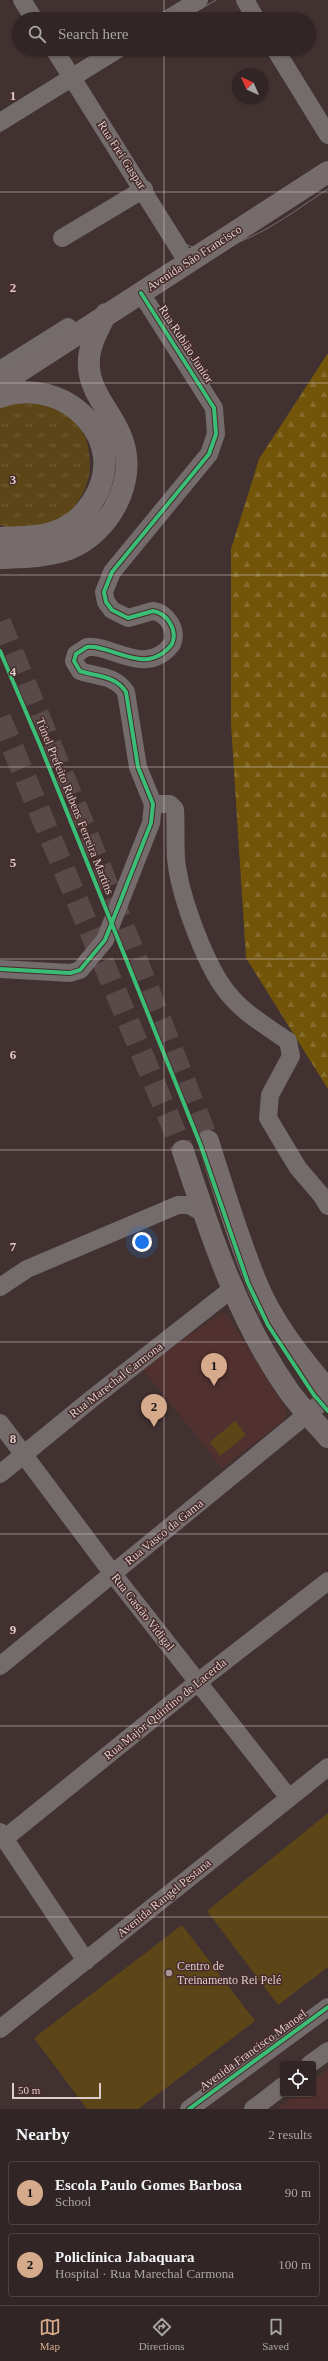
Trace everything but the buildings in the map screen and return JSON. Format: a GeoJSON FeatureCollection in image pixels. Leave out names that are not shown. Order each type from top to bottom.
{"type":"FeatureCollection","features":[{"type":"Feature","properties":{"kind":"main road","name":"Avenida São Francisco"},"geometry":{"type":"LineString","coordinates":[[0,384],[106,314],[141,293],[186,258],[328,172]]}},
{"type":"Feature","properties":{"kind":"main road"},"geometry":{"type":"LineString","coordinates":[[0,558],[46,555],[77,545],[99,529],[118,501],[126,467],[123,441],[113,419],[95,389],[88,368],[91,346],[106,314]]}},
{"type":"Feature","properties":{"kind":"main road"},"geometry":{"type":"LineString","coordinates":[[0,397],[16,392],[37,392],[50,394],[69,403],[82,413],[98,436],[104,462],[103,474],[94,498],[77,519],[54,532],[40,536],[0,538]]}},
{"type":"Feature","properties":{"kind":"main road"},"geometry":{"type":"LineString","coordinates":[[208,1141],[256,1282],[276,1321],[301,1357],[328,1390]]}},
{"type":"Feature","properties":{"kind":"main road"},"geometry":{"type":"LineString","coordinates":[[183,1151],[203,1213],[233,1288],[270,1362],[288,1391],[328,1436]]}},
{"type":"Feature","properties":{"kind":"street"},"geometry":{"type":"LineString","coordinates":[[22,0],[30,12]]}},
{"type":"Feature","properties":{"kind":"street"},"geometry":{"type":"LineString","coordinates":[[179,12],[199,0]]}},
{"type":"Feature","properties":{"kind":"street"},"geometry":{"type":"LineString","coordinates":[[245,0],[252,12]]}},
{"type":"Feature","properties":{"kind":"street","name":"Rua Frei Gaspar"},"geometry":{"type":"LineString","coordinates":[[58,56],[186,258]]}},
{"type":"Feature","properties":{"kind":"street"},"geometry":{"type":"LineString","coordinates":[[0,122],[106,56]]}},
{"type":"Feature","properties":{"kind":"street"},"geometry":{"type":"LineString","coordinates":[[279,56],[328,135]]}},
{"type":"Feature","properties":{"kind":"street"},"geometry":{"type":"LineString","coordinates":[[62,238],[144,190]]}},
{"type":"Feature","properties":{"kind":"street","name":"Avenida São Francisco"},"geometry":{"type":"LineString","coordinates":[[0,370],[186,258]]}},
{"type":"Feature","properties":{"kind":"street","name":"Rua Rubião Junior"},"geometry":{"type":"LineString","coordinates":[[141,293],[214,408],[216,434],[213,447],[112,572],[105,589],[108,605],[119,615],[131,618],[153,611],[165,617],[172,630],[172,644],[163,652],[151,657],[125,657],[91,646],[82,649],[74,658],[74,664],[80,671],[107,677],[121,685],[126,692],[138,767],[153,804]]}},
{"type":"Feature","properties":{"kind":"street"},"geometry":{"type":"LineString","coordinates":[[0,969],[70,973],[80,970],[90,960],[105,940],[151,823],[153,804],[170,804],[175,809],[176,858],[192,924],[222,986],[232,999],[288,1041],[291,1056],[270,1095],[268,1118],[298,1168],[322,1196],[328,1206]]}},
{"type":"Feature","properties":{"kind":"street"},"geometry":{"type":"LineString","coordinates":[[0,1287],[27,1269],[178,1205],[189,1205],[203,1213]]}},
{"type":"Feature","properties":{"kind":"street","name":"Rua Marechal Carmona"},"geometry":{"type":"LineString","coordinates":[[0,1474],[233,1288]]}},
{"type":"Feature","properties":{"kind":"street","name":"Rua Vasco da Gama"},"geometry":{"type":"LineString","coordinates":[[0,1666],[308,1415],[328,1397]]}},
{"type":"Feature","properties":{"kind":"street","name":"Rua Gastão Vidigal"},"geometry":{"type":"LineString","coordinates":[[0,1423],[113,1574],[289,1798]]}},
{"type":"Feature","properties":{"kind":"street","name":"Rua Major Quintino de Lacerda"},"geometry":{"type":"LineString","coordinates":[[2,1836],[328,1581]]}},
{"type":"Feature","properties":{"kind":"street","name":"Avenida Rangel Pestana"},"geometry":{"type":"LineString","coordinates":[[0,2029],[328,1767]]}},
{"type":"Feature","properties":{"kind":"street"},"geometry":{"type":"LineString","coordinates":[[2,1836],[86,1961]]}},
{"type":"Feature","properties":{"kind":"street","name":"Avenida Francisco Manoel"},"geometry":{"type":"LineString","coordinates":[[189,2109],[328,2007]]}},
{"type":"Feature","properties":{"kind":"street"},"geometry":{"type":"LineString","coordinates":[[314,2061],[328,2051]]}},
{"type":"Feature","properties":{"kind":"street"},"geometry":{"type":"LineString","coordinates":[[253,2109],[280,2088]]}},
{"type":"Feature","properties":{"kind":"shaded area"},"geometry":{"type":"Polygon","coordinates":[[[221,1313],[227,1314],[287,1412],[284,1420],[222,1468],[142,1368],[221,1313]]]}},
{"type":"Feature","properties":{"kind":"shaded area"},"geometry":{"type":"Polygon","coordinates":[[[328,2069],[328,2109],[277,2109],[292,2097],[316,2097],[316,2079],[328,2069]]]}},
{"type":"Feature","properties":{"kind":"green space"},"geometry":{"type":"Polygon","coordinates":[[[328,353],[328,1089],[246,958],[231,724],[231,549],[259,459],[328,353]]]}},
{"type":"Feature","properties":{"kind":"green space"},"geometry":{"type":"Polygon","coordinates":[[[42,399],[70,417],[82,430],[87,442],[90,469],[87,484],[81,497],[72,509],[61,519],[48,526],[33,530],[16,530],[0,525],[0,403],[42,399]]]}},
{"type":"Feature","properties":{"kind":"green space"},"geometry":{"type":"Polygon","coordinates":[[[235,1421],[246,1435],[220,1456],[210,1442],[235,1421]]]}},
{"type":"Feature","properties":{"kind":"green space","name":"Centro de Treinamento Rei Pelé"},"geometry":{"type":"Polygon","coordinates":[[[328,1813],[328,1967],[278,2005],[207,1911],[328,1813]]]}},
{"type":"Feature","properties":{"kind":"green space","name":"Centro de Treinamento Rei Pelé"},"geometry":{"type":"Polygon","coordinates":[[[182,1925],[255,2021],[138,2109],[87,2109],[34,2038],[182,1925]]]}},
{"type":"Feature","properties":{"kind":"tunnel"},"geometry":{"type":"LineString","coordinates":[[0,622],[82,821],[208,1141]]}},
{"type":"Feature","properties":{"kind":"tunnel"},"geometry":{"type":"LineString","coordinates":[[0,718],[183,1151]]}},
{"type":"Feature","properties":{"kind":"tram line"},"geometry":{"type":"LineString","coordinates":[[195,12],[216,0]]}},
{"type":"Feature","properties":{"kind":"tram line"},"geometry":{"type":"LineString","coordinates":[[68,86],[119,56]]}},
{"type":"Feature","properties":{"kind":"tram line"},"geometry":{"type":"LineString","coordinates":[[0,132],[71,87],[81,86],[185,244],[202,249],[221,247],[240,242],[260,233],[328,189]]}},
{"type":"Feature","properties":{"kind":"cycle path","name":"Túnel Prefeito Rubens Ferreira Martins"},"geometry":{"type":"LineString","coordinates":[[0,969],[70,973],[80,970],[105,940],[151,823],[153,804],[138,767],[126,692],[122,686],[111,679],[80,671],[74,661],[76,654],[87,647],[97,647],[140,659],[151,658],[162,654],[172,644],[174,633],[170,623],[163,615],[153,611],[128,618],[112,610],[106,602],[104,592],[112,572],[209,454],[216,434],[214,408],[141,293]]}},
{"type":"Feature","properties":{"kind":"cycle path","name":"Túnel Prefeito Rubens Ferreira Martins"},"geometry":{"type":"LineString","coordinates":[[0,651],[40,745],[201,1146],[248,1283],[268,1325],[314,1395],[328,1411]]}},
{"type":"Feature","properties":{"kind":"cycle path"},"geometry":{"type":"LineString","coordinates":[[189,2109],[328,2007]]}},
{"type":"Feature","properties":{"kind":"place","name":"Escola Paulo Gomes Barbosa"},"geometry":{"type":"Point","coordinates":[214,1386]}},
{"type":"Feature","properties":{"kind":"place","name":"Policlínica Jabaquara"},"geometry":{"type":"Point","coordinates":[154,1427]}},
{"type":"Feature","properties":{"kind":"place","name":"Centro de Treinamento Rei Pelé"},"geometry":{"type":"Point","coordinates":[169,1973]}}]}
